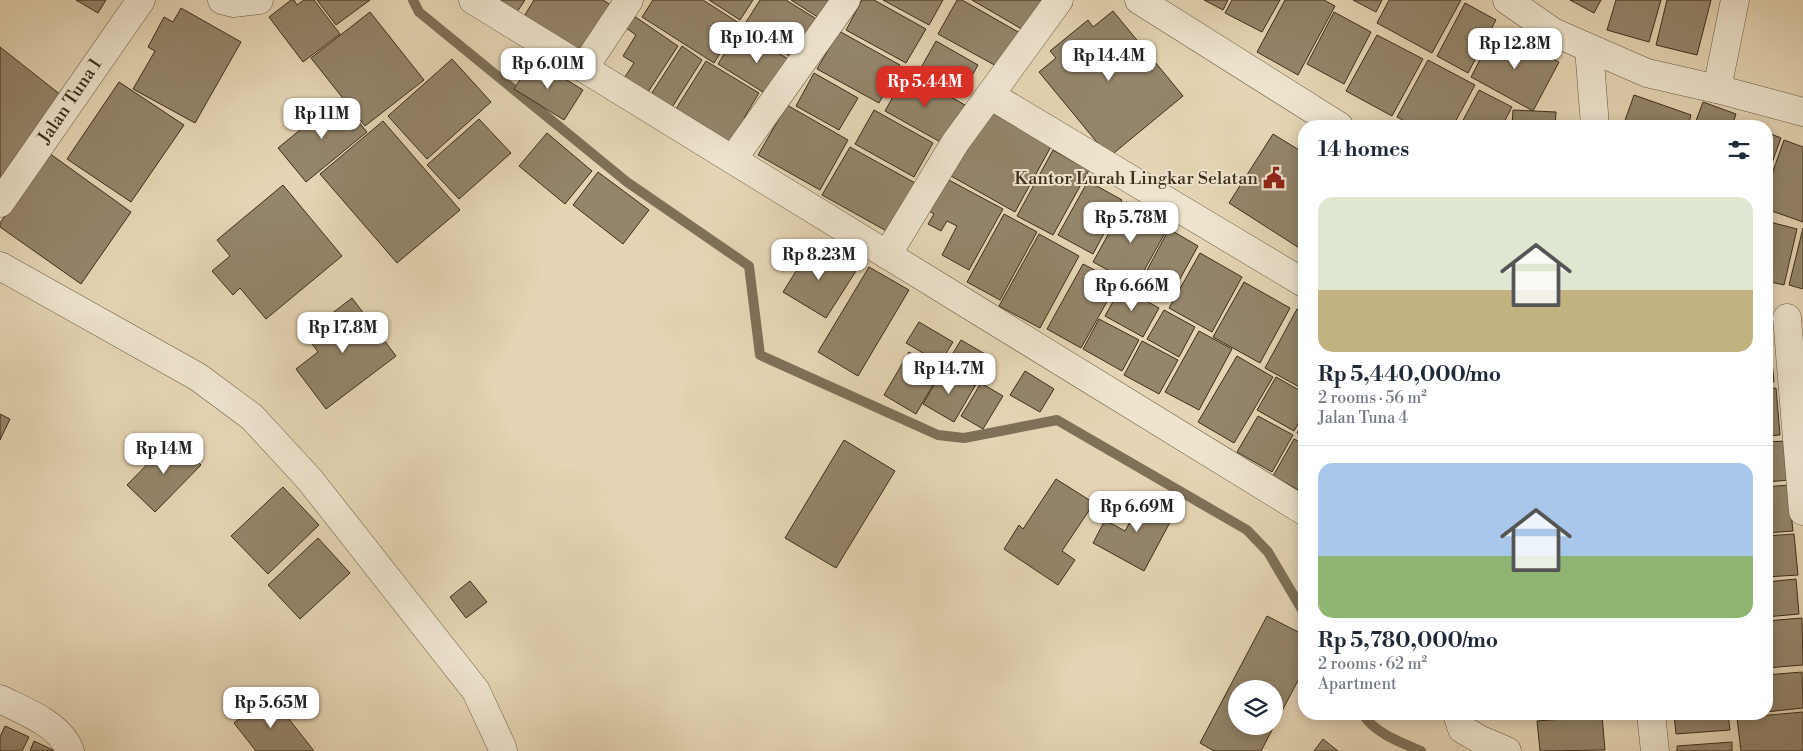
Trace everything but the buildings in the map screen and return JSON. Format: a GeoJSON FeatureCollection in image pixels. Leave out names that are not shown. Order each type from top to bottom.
{"type":"FeatureCollection","features":[{"type":"Feature","properties":{"kind":"street","name":"Jalan Tuna 1"},"geometry":{"type":"LineString","coordinates":[[0,203],[141,0]]}},
{"type":"Feature","properties":{"kind":"street"},"geometry":{"type":"LineString","coordinates":[[222,0],[232,3],[259,0]]}},
{"type":"Feature","properties":{"kind":"street"},"geometry":{"type":"LineString","coordinates":[[473,0],[1298,507]]}},
{"type":"Feature","properties":{"kind":"street"},"geometry":{"type":"LineString","coordinates":[[584,68],[629,0]]}},
{"type":"Feature","properties":{"kind":"street"},"geometry":{"type":"LineString","coordinates":[[733,159],[846,0]]}},
{"type":"Feature","properties":{"kind":"street"},"geometry":{"type":"LineString","coordinates":[[886,254],[956,143],[1059,0]]}},
{"type":"Feature","properties":{"kind":"street"},"geometry":{"type":"LineString","coordinates":[[1139,0],[1329,120]]}},
{"type":"Feature","properties":{"kind":"street"},"geometry":{"type":"LineString","coordinates":[[1507,0],[1553,32],[1647,73],[1803,112]]}},
{"type":"Feature","properties":{"kind":"street"},"geometry":{"type":"LineString","coordinates":[[1717,89],[1736,0]]}},
{"type":"Feature","properties":{"kind":"street"},"geometry":{"type":"LineString","coordinates":[[1589,48],[1594,120]]}},
{"type":"Feature","properties":{"kind":"street"},"geometry":{"type":"LineString","coordinates":[[990,95],[1298,279]]}},
{"type":"Feature","properties":{"kind":"street"},"geometry":{"type":"LineString","coordinates":[[0,266],[198,377],[252,417],[310,480],[476,691],[503,751]]}},
{"type":"Feature","properties":{"kind":"street"},"geometry":{"type":"LineString","coordinates":[[1785,318],[1803,510]]}},
{"type":"Feature","properties":{"kind":"street"},"geometry":{"type":"LineString","coordinates":[[0,699],[49,725],[68,744],[70,751]]}},
{"type":"Feature","properties":{"kind":"street"},"geometry":{"type":"LineString","coordinates":[[1459,720],[1462,729],[1479,739],[1507,751]]}},
{"type":"Feature","properties":{"kind":"street"},"geometry":{"type":"LineString","coordinates":[[1652,720],[1655,751]]}},
{"type":"Feature","properties":{"kind":"waterway"},"geometry":{"type":"LineString","coordinates":[[413,0],[419,12],[627,182],[749,266],[760,355],[938,435],[964,438],[1057,420],[1247,530],[1268,552],[1298,603]]}},
{"type":"Feature","properties":{"kind":"waterway"},"geometry":{"type":"LineString","coordinates":[[1367,720],[1381,732],[1421,751]]}},
{"type":"Feature","properties":{"kind":"place","name":"Kantor Lurah Lingkar Selatan"},"geometry":{"type":"Point","coordinates":[1274,178]}}]}
